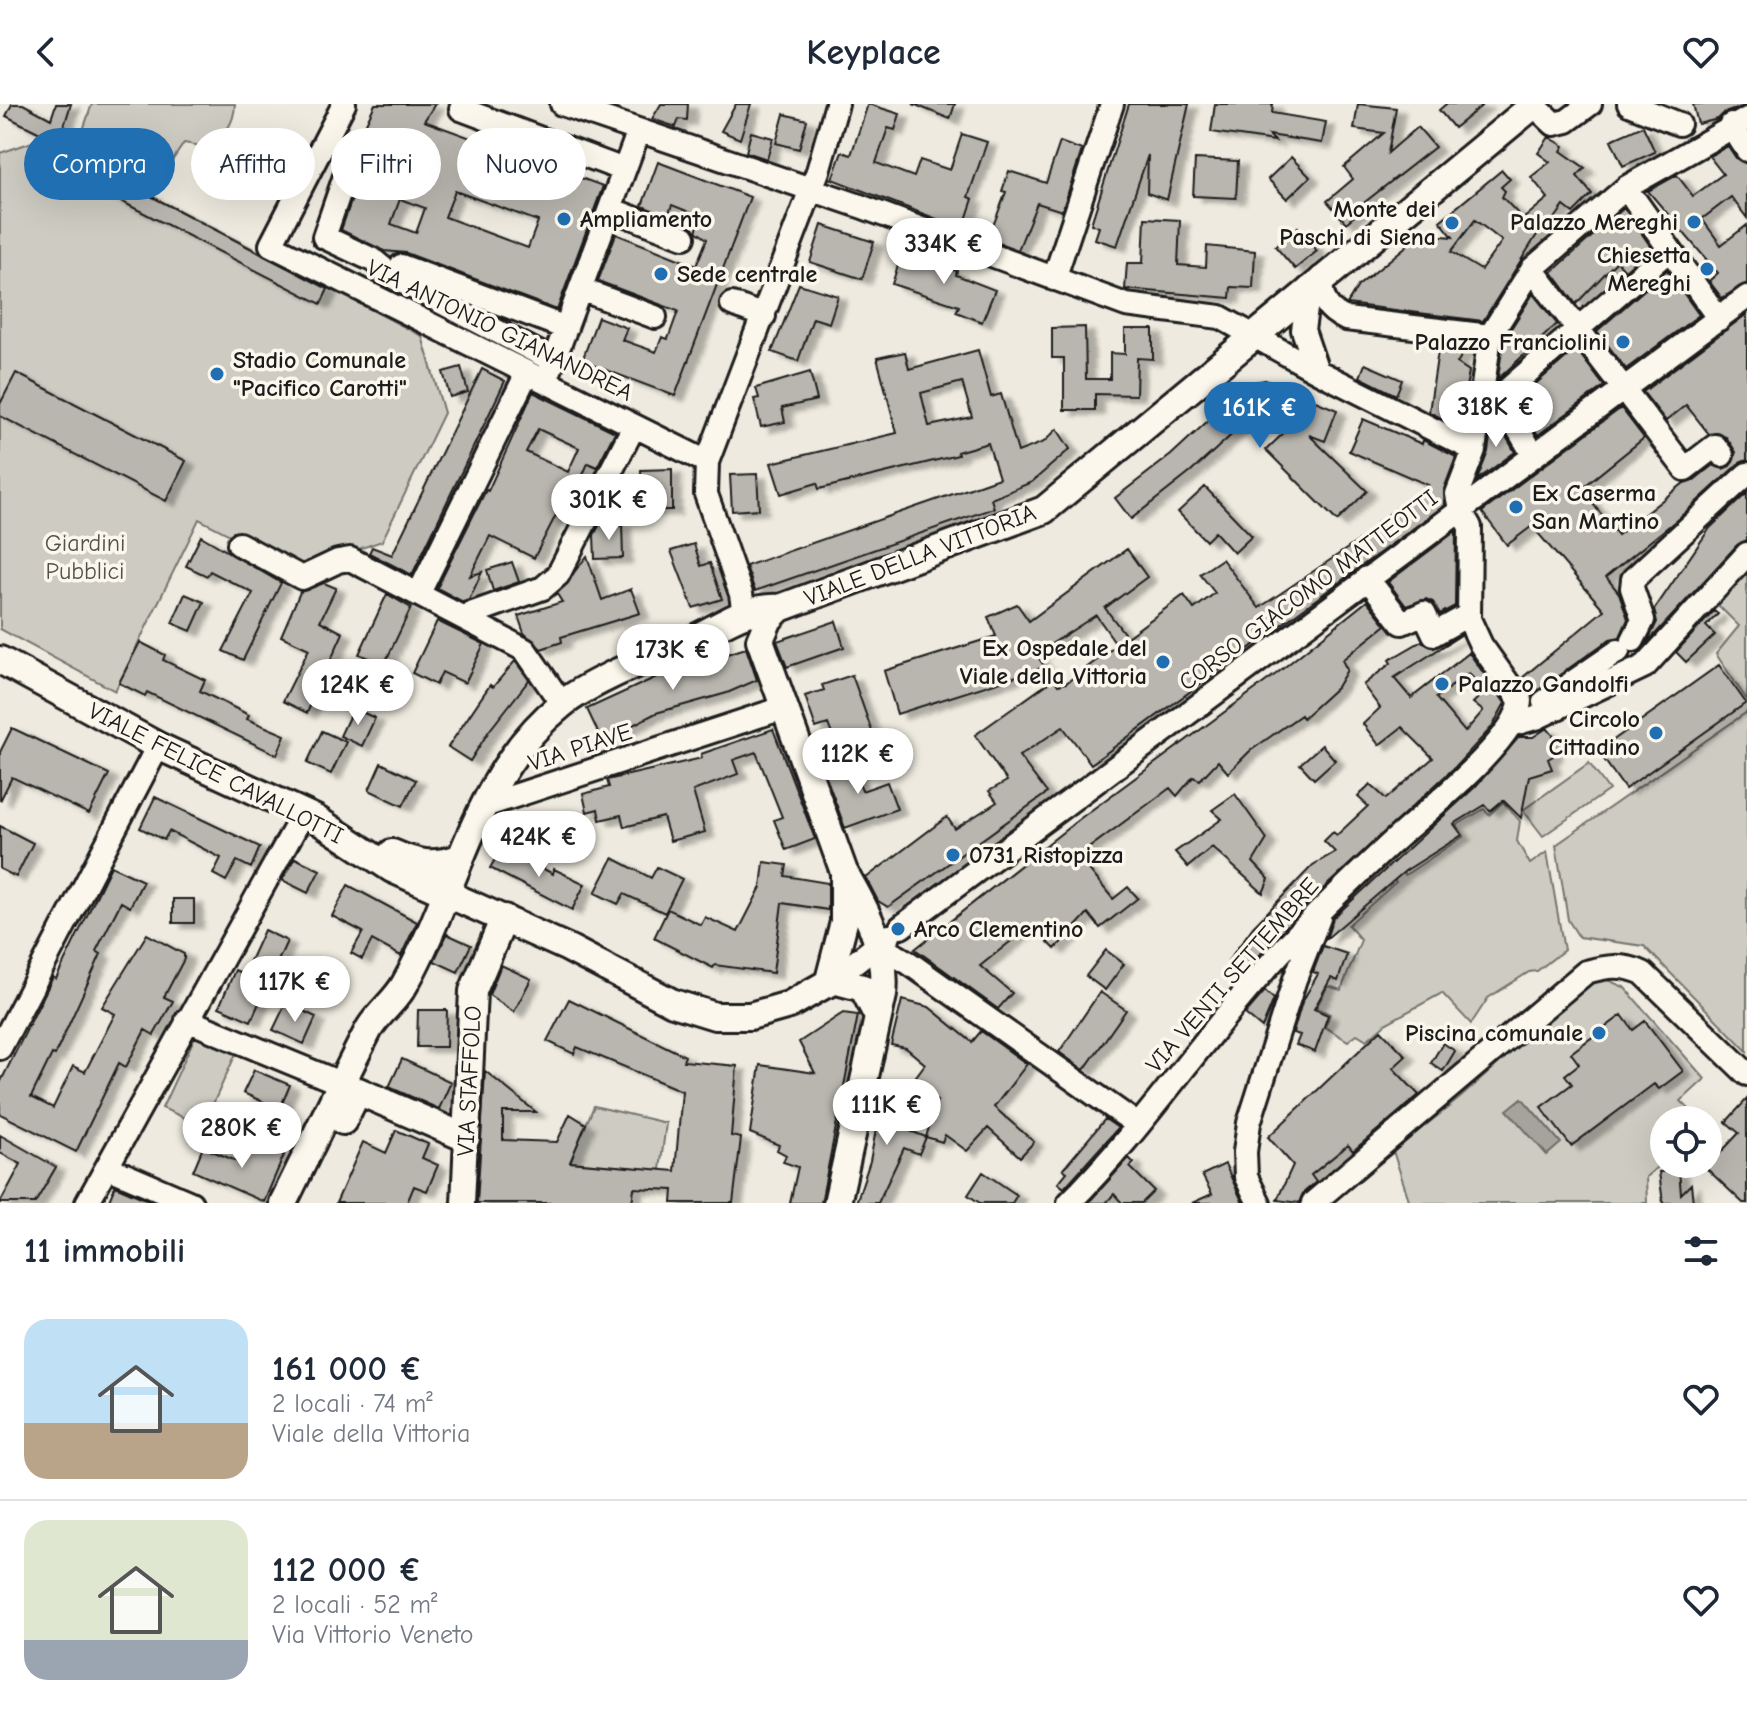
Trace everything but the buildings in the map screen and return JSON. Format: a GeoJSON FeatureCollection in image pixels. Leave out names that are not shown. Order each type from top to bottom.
{"type":"FeatureCollection","features":[{"type":"Feature","properties":{"kind":"main road","name":"VIALE DELLA VITTORIA"},"geometry":{"type":"LineString","coordinates":[[350,1088],[371,1027],[406,983],[484,806],[521,746],[562,704],[645,660],[744,614],[764,606],[780,608],[1044,510],[1253,333],[1534,104]]}},
{"type":"Feature","properties":{"kind":"main road"},"geometry":{"type":"LineString","coordinates":[[780,608],[769,619],[760,640],[783,708],[844,872],[860,900],[891,935],[859,1113],[837,1203]]}},
{"type":"Feature","properties":{"kind":"main road"},"geometry":{"type":"LineString","coordinates":[[715,629],[735,631],[760,640]]}},
{"type":"Feature","properties":{"kind":"main road","name":"VIALE FELICE CAVALLOTTI"},"geometry":{"type":"LineString","coordinates":[[0,660],[158,746],[310,816],[392,869],[500,916],[673,1003],[732,1018],[770,1012],[831,982]]}},
{"type":"Feature","properties":{"kind":"main road"},"geometry":{"type":"LineString","coordinates":[[310,816],[417,864],[458,862],[464,886],[500,916]]}},
{"type":"Feature","properties":{"kind":"main road"},"geometry":{"type":"LineString","coordinates":[[844,872],[844,922],[831,982],[863,988],[876,1013]]}},
{"type":"Feature","properties":{"kind":"main road","name":"VIA STAFFOLO"},"geometry":{"type":"LineString","coordinates":[[466,1138],[473,991],[500,916]]}},
{"type":"Feature","properties":{"kind":"main road"},"geometry":{"type":"LineString","coordinates":[[350,1088],[466,1138]]}},
{"type":"Feature","properties":{"kind":"main road"},"geometry":{"type":"LineString","coordinates":[[283,1203],[350,1088]]}},
{"type":"Feature","properties":{"kind":"main road"},"geometry":{"type":"LineString","coordinates":[[302,1203],[350,1088]]}},
{"type":"Feature","properties":{"kind":"street"},"geometry":{"type":"LineString","coordinates":[[331,144],[325,141],[344,104]]}},
{"type":"Feature","properties":{"kind":"street"},"geometry":{"type":"LineString","coordinates":[[562,104],[638,133],[810,188],[1126,305],[1220,317],[1317,371],[1474,450]]}},
{"type":"Feature","properties":{"kind":"street"},"geometry":{"type":"LineString","coordinates":[[744,614],[741,594],[706,494],[707,462],[764,316],[837,104]]}},
{"type":"Feature","properties":{"kind":"street"},"geometry":{"type":"LineString","coordinates":[[1054,279],[1112,104]]}},
{"type":"Feature","properties":{"kind":"street"},"geometry":{"type":"LineString","coordinates":[[1534,104],[1554,124],[1567,121],[1590,104]]}},
{"type":"Feature","properties":{"kind":"street"},"geometry":{"type":"LineString","coordinates":[[1629,104],[1679,124]]}},
{"type":"Feature","properties":{"kind":"street"},"geometry":{"type":"LineString","coordinates":[[461,109],[624,170]]}},
{"type":"Feature","properties":{"kind":"street"},"geometry":{"type":"LineString","coordinates":[[1532,269],[1685,469],[1715,446],[1736,470],[1633,579],[1632,588],[1643,620],[1626,646],[1544,703],[1531,704],[1520,700],[1481,645],[1468,615],[1470,527],[1460,509],[1457,494],[1474,450],[1490,336],[1532,269],[1627,187],[1739,122],[1747,150]]}},
{"type":"Feature","properties":{"kind":"street"},"geometry":{"type":"LineString","coordinates":[[419,593],[566,328],[638,133]]}},
{"type":"Feature","properties":{"kind":"street","name":"VIA ANTONIO GIANANDREA"},"geometry":{"type":"LineString","coordinates":[[325,141],[271,245],[542,372],[634,426],[707,462]]}},
{"type":"Feature","properties":{"kind":"street"},"geometry":{"type":"LineString","coordinates":[[1632,196],[1719,319]]}},
{"type":"Feature","properties":{"kind":"street"},"geometry":{"type":"LineString","coordinates":[[337,200],[324,237],[373,260],[395,278],[542,372]]}},
{"type":"Feature","properties":{"kind":"street"},"geometry":{"type":"LineString","coordinates":[[610,209],[684,237]]}},
{"type":"Feature","properties":{"kind":"street"},"geometry":{"type":"LineString","coordinates":[[1533,454],[1499,397],[1669,250]]}},
{"type":"Feature","properties":{"kind":"street"},"geometry":{"type":"LineString","coordinates":[[395,278],[401,266],[566,328]]}},
{"type":"Feature","properties":{"kind":"street"},"geometry":{"type":"LineString","coordinates":[[1315,283],[1323,302],[1332,312],[1346,319],[1490,336]]}},
{"type":"Feature","properties":{"kind":"street"},"geometry":{"type":"LineString","coordinates":[[1315,283],[1303,330],[1317,371]]}},
{"type":"Feature","properties":{"kind":"street"},"geometry":{"type":"LineString","coordinates":[[580,289],[655,317]]}},
{"type":"Feature","properties":{"kind":"street","name":"CORSO GIACOMO MATTEOTTI"},"geometry":{"type":"LineString","coordinates":[[891,935],[1747,297]]}},
{"type":"Feature","properties":{"kind":"street"},"geometry":{"type":"LineString","coordinates":[[732,304],[764,316]]}},
{"type":"Feature","properties":{"kind":"street"},"geometry":{"type":"LineString","coordinates":[[462,617],[543,588],[558,575],[634,426]]}},
{"type":"Feature","properties":{"kind":"street"},"geometry":{"type":"LineString","coordinates":[[239,544],[302,578],[338,561],[350,559],[419,593],[525,650],[562,704]]}},
{"type":"Feature","properties":{"kind":"street"},"geometry":{"type":"LineString","coordinates":[[1520,700],[1514,724],[1536,718],[1645,666],[1747,554]]}},
{"type":"Feature","properties":{"kind":"street"},"geometry":{"type":"LineString","coordinates":[[1367,578],[1402,623],[1424,613],[1434,634],[1468,615]]}},
{"type":"Feature","properties":{"kind":"street","name":"VIA PIAVE"},"geometry":{"type":"LineString","coordinates":[[484,806],[783,708]]}},
{"type":"Feature","properties":{"kind":"street","name":"VIA VENTI SETTEMBRE"},"geometry":{"type":"LineString","coordinates":[[1069,1203],[1138,1125],[1255,981],[1324,906],[1467,775],[1514,724]]}},
{"type":"Feature","properties":{"kind":"street"},"geometry":{"type":"LineString","coordinates":[[0,1048],[158,746]]}},
{"type":"Feature","properties":{"kind":"street"},"geometry":{"type":"LineString","coordinates":[[87,1203],[187,1020],[310,816]]}},
{"type":"Feature","properties":{"kind":"street"},"geometry":{"type":"LineString","coordinates":[[1259,1203],[1246,1177],[1249,1123],[1295,979],[1324,906]]}},
{"type":"Feature","properties":{"kind":"street"},"geometry":{"type":"LineString","coordinates":[[891,935],[909,963],[1138,1125]]}},
{"type":"Feature","properties":{"kind":"street","name":"VIALE FELICE CAVALLOTTI"},"geometry":{"type":"LineString","coordinates":[[831,982],[891,935]]}},
{"type":"Feature","properties":{"kind":"street"},"geometry":{"type":"LineString","coordinates":[[1313,1203],[1586,972],[1609,966],[1628,966],[1643,973],[1747,1074]]}},
{"type":"Feature","properties":{"kind":"street"},"geometry":{"type":"LineString","coordinates":[[187,1020],[350,1088]]}},
{"type":"Feature","properties":{"kind":"street","name":"VIA STAFFOLO"},"geometry":{"type":"LineString","coordinates":[[463,1203],[466,1138]]}},
{"type":"Feature","properties":{"kind":"street"},"geometry":{"type":"LineString","coordinates":[[107,1167],[191,1203]]}},
{"type":"Feature","properties":{"kind":"green space"},"geometry":{"type":"Polygon","coordinates":[[[92,104],[235,104],[233,119],[227,128],[191,128],[191,144],[184,143],[175,156],[175,128],[84,128],[92,104]]]}},
{"type":"Feature","properties":{"kind":"green space","name":"Stadio Comunale \"Pacifico Carotti\""},"geometry":{"type":"Polygon","coordinates":[[[24,145],[24,200],[159,200],[422,336],[444,413],[382,541],[298,570],[199,519],[115,691],[0,629],[0,153],[24,145]]]}},
{"type":"Feature","properties":{"kind":"green space"},"geometry":{"type":"Polygon","coordinates":[[[1747,568],[1747,700],[1716,654],[1739,626],[1716,603],[1747,568]]]}},
{"type":"Feature","properties":{"kind":"green space"},"geometry":{"type":"Polygon","coordinates":[[[1747,712],[1747,1051],[1644,946],[1579,937],[1568,920],[1556,845],[1747,712]]]}},
{"type":"Feature","properties":{"kind":"green space"},"geometry":{"type":"Polygon","coordinates":[[[1589,763],[1609,790],[1543,836],[1523,810],[1589,763]]]}},
{"type":"Feature","properties":{"kind":"green space"},"geometry":{"type":"Polygon","coordinates":[[[1503,802],[1520,821],[1517,841],[1530,864],[1547,852],[1564,950],[1537,971],[1529,972],[1488,998],[1471,1024],[1442,993],[1385,1024],[1367,1040],[1357,1034],[1348,1041],[1325,1027],[1330,1014],[1316,1008],[1328,986],[1341,990],[1361,940],[1348,925],[1396,882],[1382,867],[1392,859],[1405,875],[1464,836],[1457,825],[1484,809],[1489,815],[1503,802]]]}},
{"type":"Feature","properties":{"kind":"green space","name":"Piscina comunale"},"geometry":{"type":"Polygon","coordinates":[[[1605,979],[1624,987],[1705,1079],[1681,1101],[1686,1106],[1650,1106],[1647,1203],[1410,1203],[1393,1151],[1460,1098],[1587,985],[1605,979]]]}},
{"type":"Feature","properties":{"kind":"green space"},"geometry":{"type":"Polygon","coordinates":[[[199,1028],[239,1047],[203,1126],[162,1108],[199,1028]]]}},
{"type":"Feature","properties":{"kind":"green space"},"geometry":{"type":"Polygon","coordinates":[[[594,1106],[666,1123],[660,1170],[570,1162],[594,1106]]]}},
{"type":"Feature","properties":{"kind":"shaded area"},"geometry":{"type":"Polygon","coordinates":[[[1522,1098],[1561,1143],[1547,1155],[1507,1110],[1522,1098]]]}},
{"type":"Feature","properties":{"kind":"place","name":"Ampliamento"},"geometry":{"type":"Point","coordinates":[564,219]}},
{"type":"Feature","properties":{"kind":"place","name":"Palazzo Mereghi"},"geometry":{"type":"Point","coordinates":[1694,222]}},
{"type":"Feature","properties":{"kind":"place","name":"Monte dei Paschi di Siena"},"geometry":{"type":"Point","coordinates":[1452,223]}},
{"type":"Feature","properties":{"kind":"place","name":"Chiesetta Mereghi"},"geometry":{"type":"Point","coordinates":[1707,269]}},
{"type":"Feature","properties":{"kind":"place","name":"Sede centrale"},"geometry":{"type":"Point","coordinates":[661,274]}},
{"type":"Feature","properties":{"kind":"place","name":"Palazzo Franciolini"},"geometry":{"type":"Point","coordinates":[1623,342]}},
{"type":"Feature","properties":{"kind":"place","name":"Stadio Comunale \"Pacifico Carotti\""},"geometry":{"type":"Point","coordinates":[217,374]}},
{"type":"Feature","properties":{"kind":"place","name":"Ex Caserma San Martino"},"geometry":{"type":"Point","coordinates":[1516,507]}},
{"type":"Feature","properties":{"kind":"place","name":"Ex Ospedale del Viale della Vittoria"},"geometry":{"type":"Point","coordinates":[1163,662]}},
{"type":"Feature","properties":{"kind":"place","name":"Palazzo Gandolfi"},"geometry":{"type":"Point","coordinates":[1442,684]}},
{"type":"Feature","properties":{"kind":"place","name":"Circolo Cittadino"},"geometry":{"type":"Point","coordinates":[1656,733]}},
{"type":"Feature","properties":{"kind":"place","name":"0731 Ristopizza"},"geometry":{"type":"Point","coordinates":[953,855]}},
{"type":"Feature","properties":{"kind":"place","name":"Arco Clementino"},"geometry":{"type":"Point","coordinates":[898,929]}},
{"type":"Feature","properties":{"kind":"place","name":"Piscina comunale"},"geometry":{"type":"Point","coordinates":[1599,1033]}},
{"type":"Feature","properties":{"kind":"park label","name":"Giardini Pubblici"},"geometry":{"type":"Point","coordinates":[85,557]}}]}
